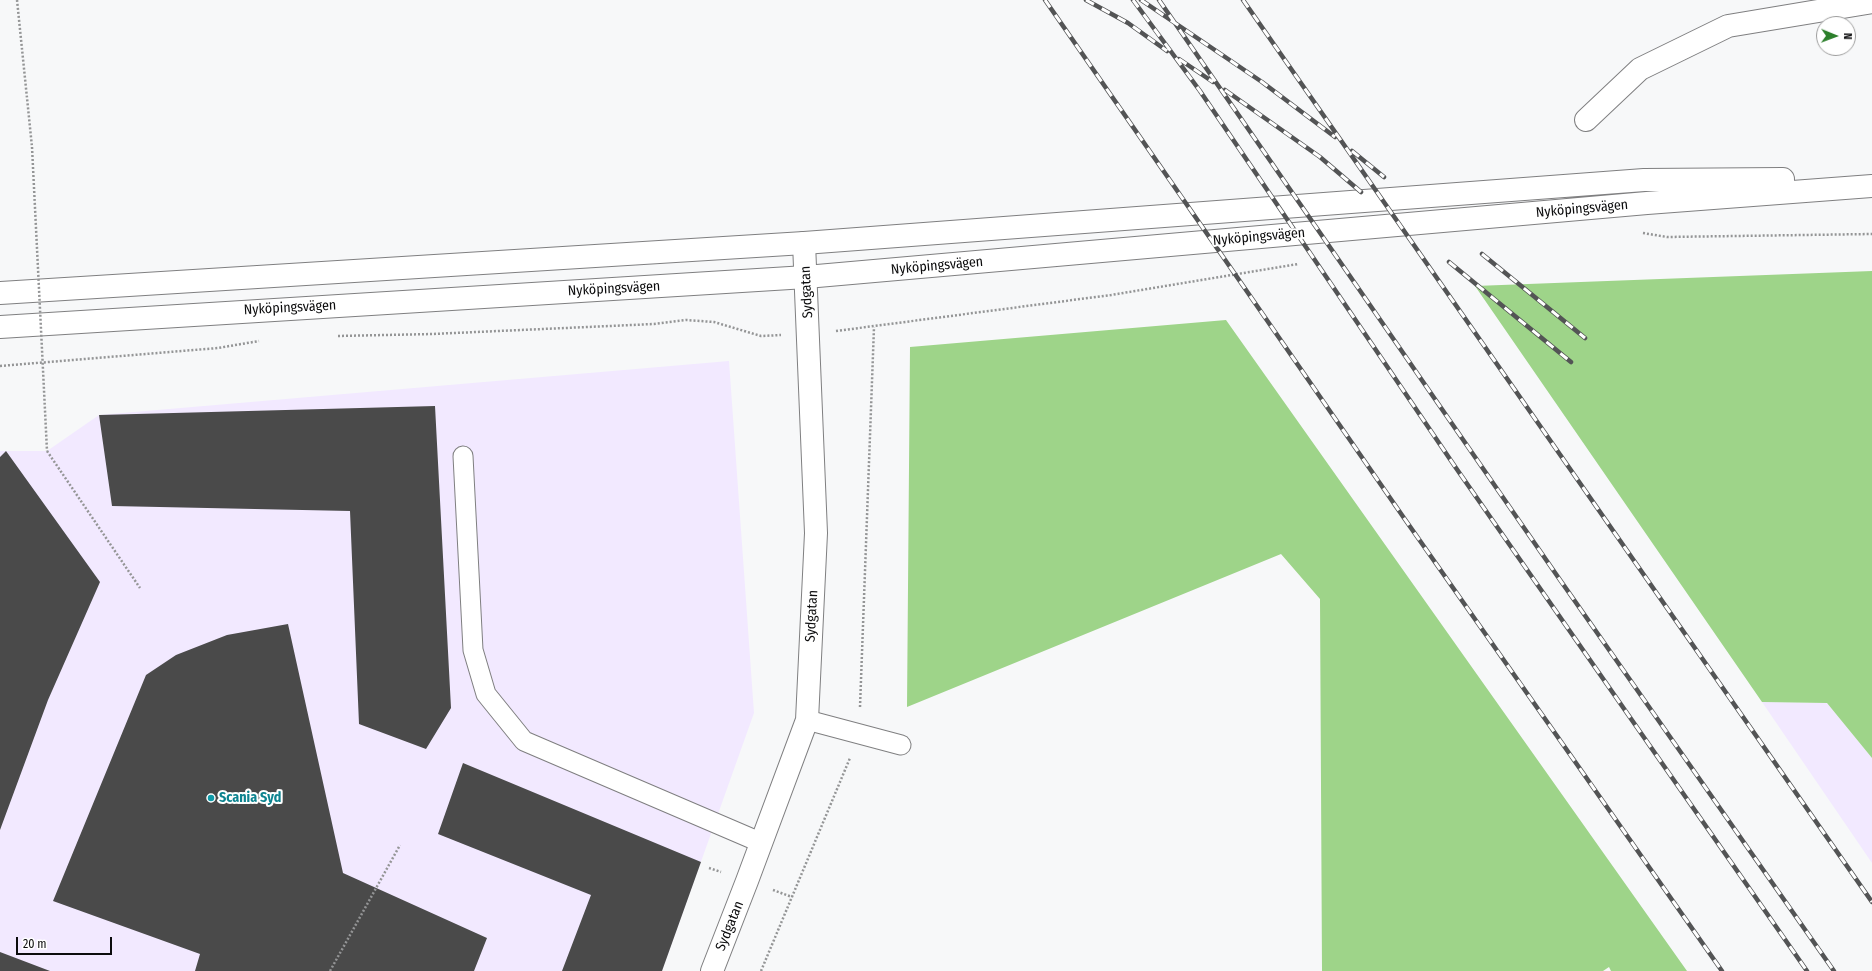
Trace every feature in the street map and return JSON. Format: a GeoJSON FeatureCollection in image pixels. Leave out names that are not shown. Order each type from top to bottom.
{"type":"FeatureCollection","features":[{"type":"Feature","properties":{"kind":"main road"},"geometry":{"type":"LineString","coordinates":[[1586,120],[1640,69],[1728,26],[1872,2]]}},
{"type":"Feature","properties":{"kind":"main road","name":"Nyköpingsvägen"},"geometry":{"type":"LineString","coordinates":[[0,294],[804,243],[1644,180],[1872,179]]}},
{"type":"Feature","properties":{"kind":"main road","name":"Nyköpingsvägen"},"geometry":{"type":"LineString","coordinates":[[0,327],[806,277],[1647,203],[1872,186]]}},
{"type":"Feature","properties":{"kind":"main road","name":"Sydgatan"},"geometry":{"type":"LineString","coordinates":[[712,971],[762,843],[807,720],[816,533],[809,334],[804,243]]}},
{"type":"Feature","properties":{"kind":"lane"},"geometry":{"type":"LineString","coordinates":[[463,456],[473,650],[486,694],[524,741],[762,843]]}},
{"type":"Feature","properties":{"kind":"lane"},"geometry":{"type":"LineString","coordinates":[[807,720],[901,745]]}},
{"type":"Feature","properties":{"kind":"path"},"geometry":{"type":"LineString","coordinates":[[17,0],[32,146],[47,451],[140,588]]}},
{"type":"Feature","properties":{"kind":"path"},"geometry":{"type":"LineString","coordinates":[[1638,232],[1667,237],[1872,234]]}},
{"type":"Feature","properties":{"kind":"path"},"geometry":{"type":"LineString","coordinates":[[337,336],[432,334],[654,324],[686,320],[714,322],[761,336],[809,334],[874,327],[1111,295],[1300,264]]}},
{"type":"Feature","properties":{"kind":"path"},"geometry":{"type":"LineString","coordinates":[[761,971],[860,735],[874,327]]}},
{"type":"Feature","properties":{"kind":"path"},"geometry":{"type":"LineString","coordinates":[[0,366],[210,349],[262,340]]}},
{"type":"Feature","properties":{"kind":"path"},"geometry":{"type":"LineString","coordinates":[[330,971],[400,845]]}},
{"type":"Feature","properties":{"kind":"shaded area"},"geometry":{"type":"Polygon","coordinates":[[[729,361],[754,713],[662,971],[0,971],[0,451],[47,451],[99,415],[729,361]]]}},
{"type":"Feature","properties":{"kind":"shaded area"},"geometry":{"type":"Polygon","coordinates":[[[1762,702],[1827,703],[1872,758],[1872,863],[1762,702]]]}},
{"type":"Feature","properties":{"kind":"green space"},"geometry":{"type":"Polygon","coordinates":[[[1872,271],[1872,758],[1827,703],[1762,702],[1475,286],[1872,271]]]}},
{"type":"Feature","properties":{"kind":"green space"},"geometry":{"type":"Polygon","coordinates":[[[1226,320],[1687,971],[1611,971],[1609,967],[1603,971],[1322,971],[1320,599],[1281,554],[907,707],[910,347],[1226,320]]]}},
{"type":"Feature","properties":{"kind":"building"},"geometry":{"type":"Polygon","coordinates":[[[435,406],[451,708],[426,749],[359,724],[350,511],[112,506],[99,415],[435,406]]]}},
{"type":"Feature","properties":{"kind":"building"},"geometry":{"type":"Polygon","coordinates":[[[6,451],[100,582],[48,700],[0,830],[0,457],[6,451]]]}},
{"type":"Feature","properties":{"kind":"building","name":"Scania Syd"},"geometry":{"type":"Polygon","coordinates":[[[288,624],[343,873],[487,938],[474,971],[195,971],[200,954],[53,901],[146,675],[176,655],[227,635],[288,624]]]}},
{"type":"Feature","properties":{"kind":"building"},"geometry":{"type":"Polygon","coordinates":[[[463,763],[701,862],[662,971],[562,971],[591,895],[438,834],[463,763]]]}},
{"type":"Feature","properties":{"kind":"building"},"geometry":{"type":"Polygon","coordinates":[[[0,952],[50,971],[0,971],[0,952]]]}},
{"type":"Feature","properties":{"kind":"railway"},"geometry":{"type":"LineString","coordinates":[[1045,0],[1404,518],[1722,971]]}},
{"type":"Feature","properties":{"kind":"railway"},"geometry":{"type":"LineString","coordinates":[[1086,0],[1128,23],[1167,51]]}},
{"type":"Feature","properties":{"kind":"railway"},"geometry":{"type":"LineString","coordinates":[[1133,0],[1200,91],[1456,468],[1807,971]]}},
{"type":"Feature","properties":{"kind":"railway"},"geometry":{"type":"LineString","coordinates":[[1141,0],[1262,82],[1335,137]]}},
{"type":"Feature","properties":{"kind":"railway"},"geometry":{"type":"LineString","coordinates":[[1159,0],[1558,577],[1834,971]]}},
{"type":"Feature","properties":{"kind":"railway"},"geometry":{"type":"LineString","coordinates":[[1243,0],[1872,902]]}},
{"type":"Feature","properties":{"kind":"railway"},"geometry":{"type":"LineString","coordinates":[[1179,59],[1213,82]]}},
{"type":"Feature","properties":{"kind":"railway"},"geometry":{"type":"LineString","coordinates":[[1225,90],[1320,157],[1361,192]]}},
{"type":"Feature","properties":{"kind":"railway"},"geometry":{"type":"LineString","coordinates":[[1352,151],[1384,177]]}},
{"type":"Feature","properties":{"kind":"railway"},"geometry":{"type":"LineString","coordinates":[[1482,254],[1585,338]]}},
{"type":"Feature","properties":{"kind":"railway"},"geometry":{"type":"LineString","coordinates":[[1449,262],[1571,362]]}},
{"type":"Feature","properties":{"kind":"place","name":"Scania Syd"},"geometry":{"type":"Point","coordinates":[211,798]}}]}
